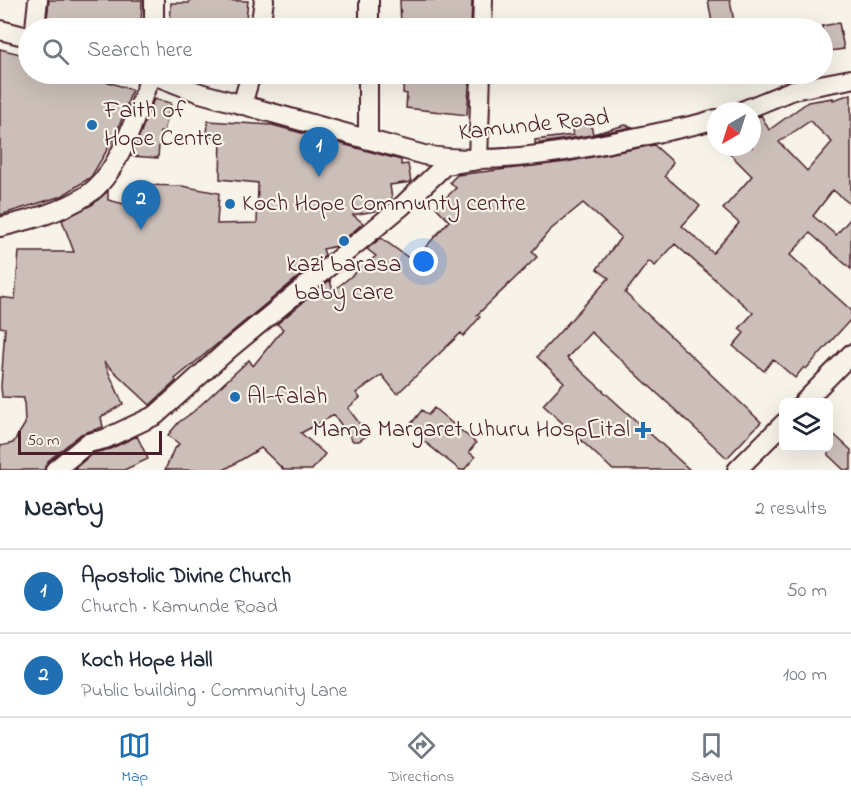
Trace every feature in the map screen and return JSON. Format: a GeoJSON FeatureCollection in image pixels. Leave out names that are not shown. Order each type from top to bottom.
{"type":"FeatureCollection","features":[{"type":"Feature","properties":{"kind":"street"},"geometry":{"type":"LineString","coordinates":[[36,18],[38,0]]}},
{"type":"Feature","properties":{"kind":"street"},"geometry":{"type":"LineString","coordinates":[[154,0],[154,18]]}},
{"type":"Feature","properties":{"kind":"street"},"geometry":{"type":"LineString","coordinates":[[261,18],[264,0]]}},
{"type":"Feature","properties":{"kind":"street"},"geometry":{"type":"LineString","coordinates":[[369,0],[369,18]]}},
{"type":"Feature","properties":{"kind":"street"},"geometry":{"type":"LineString","coordinates":[[482,18],[483,0]]}},
{"type":"Feature","properties":{"kind":"street"},"geometry":{"type":"LineString","coordinates":[[0,30],[18,34]]}},
{"type":"Feature","properties":{"kind":"street"},"geometry":{"type":"LineString","coordinates":[[833,82],[851,79]]}},
{"type":"Feature","properties":{"kind":"street"},"geometry":{"type":"LineString","coordinates":[[0,227],[62,208],[87,196],[96,188],[110,172],[124,144],[147,84]]}},
{"type":"Feature","properties":{"kind":"street","name":"Kamunde Road"},"geometry":{"type":"LineString","coordinates":[[180,84],[242,105],[424,156],[454,160],[478,160],[598,145],[707,121]]}},
{"type":"Feature","properties":{"kind":"street"},"geometry":{"type":"LineString","coordinates":[[242,105],[248,84]]}},
{"type":"Feature","properties":{"kind":"street"},"geometry":{"type":"LineString","coordinates":[[368,84],[368,140]]}},
{"type":"Feature","properties":{"kind":"street"},"geometry":{"type":"LineString","coordinates":[[55,470],[88,443],[105,439],[156,415],[229,349],[402,206],[446,165],[478,160],[481,84]]}},
{"type":"Feature","properties":{"kind":"street"},"geometry":{"type":"LineString","coordinates":[[761,103],[793,90],[825,84]]}},
{"type":"Feature","properties":{"kind":"street"},"geometry":{"type":"LineString","coordinates":[[807,398],[851,354]]}},
{"type":"Feature","properties":{"kind":"street"},"geometry":{"type":"LineString","coordinates":[[737,470],[779,427]]}},
{"type":"Feature","properties":{"kind":"building"},"geometry":{"type":"Polygon","coordinates":[[[49,0],[142,0],[141,18],[47,18],[49,0]]]}},
{"type":"Feature","properties":{"kind":"building"},"geometry":{"type":"Polygon","coordinates":[[[189,0],[248,1],[246,18],[170,18],[171,3],[189,3],[189,0]]]}},
{"type":"Feature","properties":{"kind":"building"},"geometry":{"type":"Polygon","coordinates":[[[400,0],[472,0],[471,18],[401,18],[400,0]]]}},
{"type":"Feature","properties":{"kind":"building"},"geometry":{"type":"Polygon","coordinates":[[[708,0],[730,0],[733,18],[711,18],[708,0]]]}},
{"type":"Feature","properties":{"kind":"building"},"geometry":{"type":"Polygon","coordinates":[[[839,23],[844,49],[833,50],[833,24],[839,23]]]}},
{"type":"Feature","properties":{"kind":"building"},"geometry":{"type":"Polygon","coordinates":[[[0,49],[18,54],[18,84],[114,84],[132,90],[116,135],[91,177],[62,196],[0,215],[0,49]]]}},
{"type":"Feature","properties":{"kind":"building"},"geometry":{"type":"Polygon","coordinates":[[[404,84],[469,84],[467,115],[406,108],[407,94],[403,93],[404,84]]]}},
{"type":"Feature","properties":{"kind":"building"},"geometry":{"type":"Polygon","coordinates":[[[851,94],[851,205],[833,190],[813,216],[836,235],[851,218],[851,269],[810,233],[790,255],[851,310],[851,319],[806,369],[804,367],[795,378],[773,359],[764,371],[733,346],[744,333],[739,329],[753,313],[675,244],[655,266],[649,261],[625,293],[761,422],[727,458],[591,332],[567,358],[690,470],[613,470],[543,405],[564,382],[537,357],[609,278],[597,269],[621,237],[583,203],[549,231],[532,252],[537,257],[477,315],[480,317],[468,331],[463,336],[461,333],[397,394],[382,375],[356,393],[360,398],[348,408],[368,435],[359,441],[353,441],[334,415],[301,433],[325,454],[312,470],[284,470],[261,448],[224,470],[165,470],[173,451],[179,444],[168,435],[179,422],[249,360],[253,366],[283,329],[277,324],[330,280],[333,291],[376,256],[367,249],[381,238],[413,261],[449,221],[436,207],[456,188],[450,182],[457,175],[566,162],[654,145],[673,162],[665,176],[700,206],[682,226],[713,253],[739,223],[723,209],[752,176],[732,156],[761,156],[761,115],[769,130],[808,102],[833,98],[833,100],[851,94]],[[810,121],[779,142],[807,171],[832,142],[810,121]]]}},
{"type":"Feature","properties":{"kind":"building"},"geometry":{"type":"Polygon","coordinates":[[[154,99],[171,103],[164,132],[160,132],[158,158],[131,156],[154,99]]]}},
{"type":"Feature","properties":{"kind":"building"},"geometry":{"type":"Polygon","coordinates":[[[208,121],[272,125],[401,160],[401,165],[408,164],[411,182],[390,185],[392,199],[380,210],[353,215],[363,223],[337,246],[323,249],[325,255],[175,379],[176,381],[150,405],[104,362],[123,404],[101,417],[103,427],[81,434],[48,461],[44,470],[0,470],[0,446],[13,443],[25,424],[24,398],[2,397],[1,387],[5,328],[0,327],[0,297],[15,299],[19,252],[74,252],[62,220],[93,204],[108,191],[108,200],[144,209],[145,185],[182,186],[219,193],[217,224],[257,223],[258,183],[220,179],[221,137],[207,136],[208,121]]]}},
{"type":"Feature","properties":{"kind":"building"},"geometry":{"type":"Polygon","coordinates":[[[590,121],[593,134],[625,125],[633,127],[591,135],[535,144],[535,140],[573,135],[571,125],[590,121]]]}},
{"type":"Feature","properties":{"kind":"building"},"geometry":{"type":"Polygon","coordinates":[[[434,408],[476,443],[469,452],[475,457],[464,470],[460,470],[420,438],[423,434],[411,424],[422,410],[428,415],[434,408]]]}},
{"type":"Feature","properties":{"kind":"building"},"geometry":{"type":"Polygon","coordinates":[[[833,434],[851,450],[851,470],[844,470],[828,455],[828,452],[833,452],[833,434]]]}},
{"type":"Feature","properties":{"kind":"building"},"geometry":{"type":"Polygon","coordinates":[[[137,436],[148,459],[124,470],[73,470],[93,453],[110,449],[137,436]]]}},
{"type":"Feature","properties":{"kind":"place","name":"Faith of Hope Centre"},"geometry":{"type":"Point","coordinates":[92,125]}},
{"type":"Feature","properties":{"kind":"place","name":"Apostolic Divine Church"},"geometry":{"type":"Point","coordinates":[319,177]}},
{"type":"Feature","properties":{"kind":"place","name":"Koch Hope Communty centre"},"geometry":{"type":"Point","coordinates":[230,204]}},
{"type":"Feature","properties":{"kind":"place","name":"Koch Hope Hall"},"geometry":{"type":"Point","coordinates":[141,230]}},
{"type":"Feature","properties":{"kind":"place","name":"kazi barasa baby care"},"geometry":{"type":"Point","coordinates":[344,241]}},
{"type":"Feature","properties":{"kind":"place","name":"Al-falah"},"geometry":{"type":"Point","coordinates":[235,397]}},
{"type":"Feature","properties":{"kind":"place","name":"Mama Margaret Uhuru Hosp[ital"},"geometry":{"type":"Point","coordinates":[643,430]}}]}
